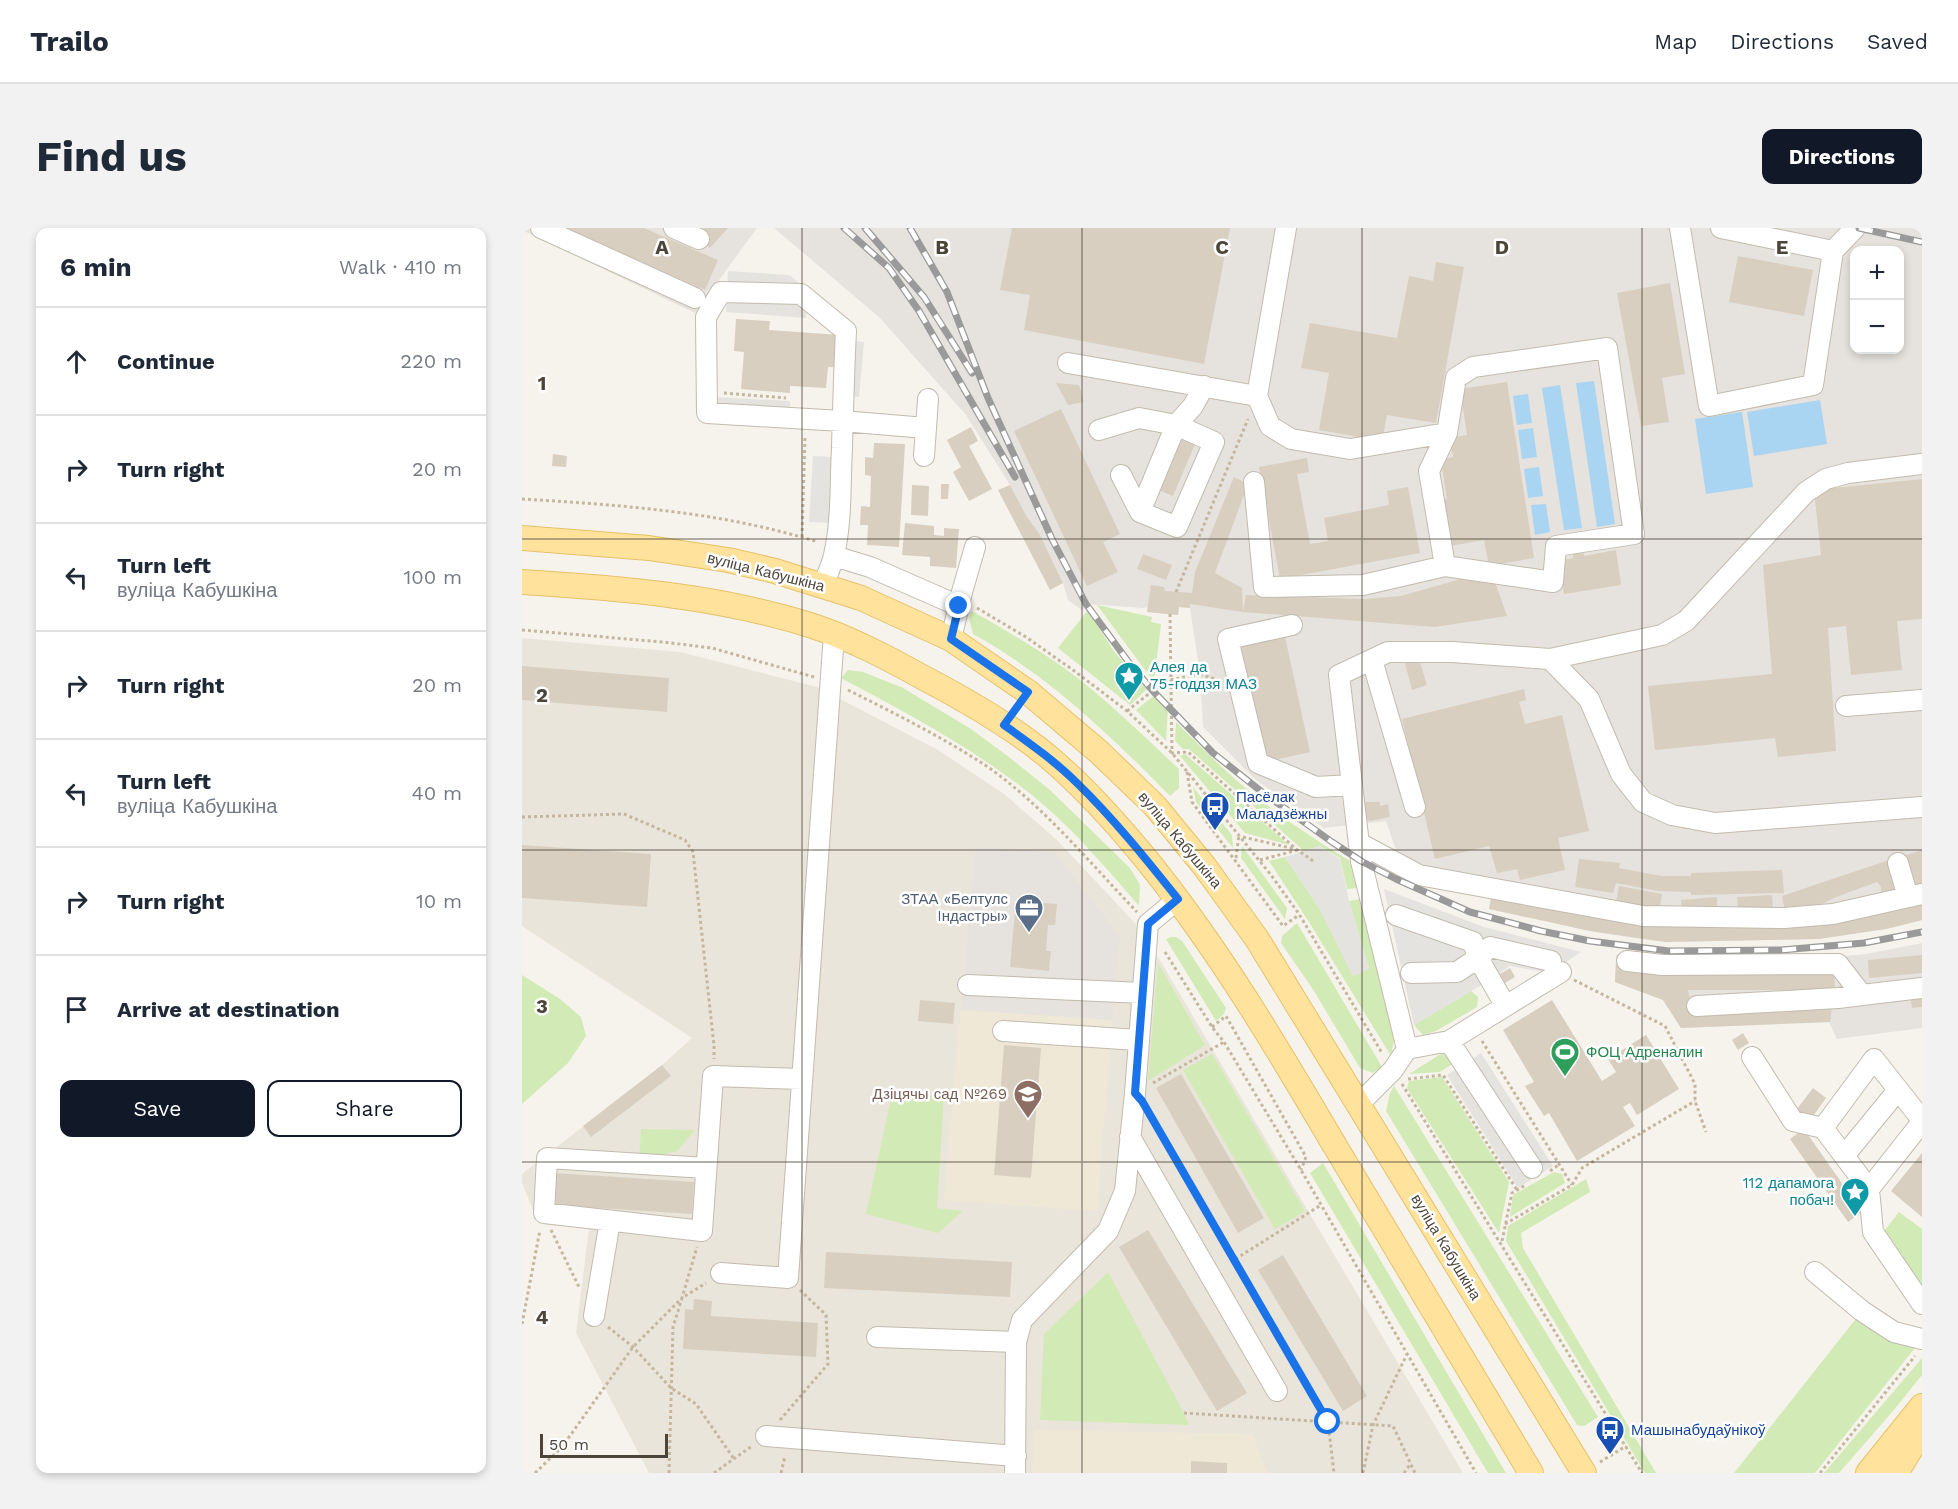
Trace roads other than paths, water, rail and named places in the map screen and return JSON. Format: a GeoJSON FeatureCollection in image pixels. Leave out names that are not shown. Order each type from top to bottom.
{"type":"FeatureCollection","features":[{"type":"Feature","properties":{"kind":"main road","name":"вуліца Кабушкіна"},"geometry":{"type":"LineString","coordinates":[[522,538],[649,548],[728,560],[775,571],[861,598],[951,639],[1028,692],[1099,752],[1155,806],[1205,867],[1257,939],[1584,1473]]}},
{"type":"Feature","properties":{"kind":"main road"},"geometry":{"type":"LineString","coordinates":[[522,582],[639,591],[698,599],[784,618],[834,634],[894,662],[969,702],[1043,753],[1076,781],[1126,835],[1178,899],[1249,1003],[1531,1473]]}},
{"type":"Feature","properties":{"kind":"main road"},"geometry":{"type":"LineString","coordinates":[[1004,725],[1028,692]]}},
{"type":"Feature","properties":{"kind":"main road"},"geometry":{"type":"LineString","coordinates":[[1868,1473],[1922,1406]]}},
{"type":"Feature","properties":{"kind":"main road"},"geometry":{"type":"LineString","coordinates":[[1896,1473],[1922,1431]]}},
{"type":"Feature","properties":{"kind":"main road"},"geometry":{"type":"LineString","coordinates":[[1911,1473],[1922,1460]]}},
{"type":"Feature","properties":{"kind":"lane"},"geometry":{"type":"LineString","coordinates":[[541,228],[695,298]]}},
{"type":"Feature","properties":{"kind":"lane"},"geometry":{"type":"LineString","coordinates":[[674,228],[699,239]]}},
{"type":"Feature","properties":{"kind":"lane"},"geometry":{"type":"LineString","coordinates":[[1286,228],[1257,396],[1270,426],[1291,439],[1350,449],[1448,433]]}},
{"type":"Feature","properties":{"kind":"lane"},"geometry":{"type":"LineString","coordinates":[[1680,228],[1709,406],[1813,385],[1833,251],[1856,228]]}},
{"type":"Feature","properties":{"kind":"lane"},"geometry":{"type":"LineString","coordinates":[[1721,228],[1833,251]]}},
{"type":"Feature","properties":{"kind":"lane"},"geometry":{"type":"LineString","coordinates":[[824,585],[834,556],[840,518],[842,421],[846,332],[801,294],[721,292],[706,317],[707,413],[842,421],[926,428]]}},
{"type":"Feature","properties":{"kind":"lane"},"geometry":{"type":"LineString","coordinates":[[1254,482],[1264,586],[1363,585],[1445,566],[1553,582],[1556,546],[1634,534],[1607,348],[1473,367],[1456,378],[1448,433],[1429,471],[1445,566]]}},
{"type":"Feature","properties":{"kind":"lane"},"geometry":{"type":"LineString","coordinates":[[1068,363],[1257,396]]}},
{"type":"Feature","properties":{"kind":"lane"},"geometry":{"type":"LineString","coordinates":[[1140,512],[1176,425],[1193,406],[1204,386]]}},
{"type":"Feature","properties":{"kind":"lane"},"geometry":{"type":"LineString","coordinates":[[924,456],[928,399]]}},
{"type":"Feature","properties":{"kind":"lane"},"geometry":{"type":"LineString","coordinates":[[1100,430],[1139,418],[1176,425],[1214,442],[1177,527],[1140,512],[1121,475]]}},
{"type":"Feature","properties":{"kind":"lane"},"geometry":{"type":"LineString","coordinates":[[1407,1049],[1361,861],[1340,675],[1388,652],[1442,652],[1550,659],[1662,635],[1686,621],[1806,492],[1826,479],[1848,472],[1922,464]]}},
{"type":"Feature","properties":{"kind":"lane"},"geometry":{"type":"LineString","coordinates":[[951,639],[975,547]]}},
{"type":"Feature","properties":{"kind":"lane"},"geometry":{"type":"LineString","coordinates":[[834,556],[870,567],[959,606]]}},
{"type":"Feature","properties":{"kind":"lane"},"geometry":{"type":"LineString","coordinates":[[1292,625],[1228,639],[1258,763],[1316,787],[1352,785]]}},
{"type":"Feature","properties":{"kind":"lane"},"geometry":{"type":"LineString","coordinates":[[721,1273],[788,1278],[834,634]]}},
{"type":"Feature","properties":{"kind":"lane"},"geometry":{"type":"LineString","coordinates":[[1550,659],[1589,699],[1621,774],[1642,802],[1672,815],[1715,823],[1922,807]]}},
{"type":"Feature","properties":{"kind":"lane"},"geometry":{"type":"LineString","coordinates":[[1372,660],[1415,807]]}},
{"type":"Feature","properties":{"kind":"lane"},"geometry":{"type":"LineString","coordinates":[[1846,706],[1922,700]]}},
{"type":"Feature","properties":{"kind":"lane"},"geometry":{"type":"LineString","coordinates":[[1359,843],[1419,875],[1643,916],[1833,914],[1915,896],[1898,863]]}},
{"type":"Feature","properties":{"kind":"lane"},"geometry":{"type":"LineString","coordinates":[[766,1436],[1015,1464],[1016,1342],[1022,1320],[1107,1231],[1125,1191],[1148,924],[1178,899]]}},
{"type":"Feature","properties":{"kind":"lane"},"geometry":{"type":"LineString","coordinates":[[1396,915],[1473,942],[1478,958],[1505,1005]]}},
{"type":"Feature","properties":{"kind":"lane"},"geometry":{"type":"LineString","coordinates":[[1359,1104],[1393,1070],[1407,1049],[1449,1041],[1505,1005],[1556,967],[1490,947],[1457,972],[1411,973]]}},
{"type":"Feature","properties":{"kind":"lane"},"geometry":{"type":"LineString","coordinates":[[1627,961],[1663,964],[1838,964],[1862,995]]}},
{"type":"Feature","properties":{"kind":"lane"},"geometry":{"type":"LineString","coordinates":[[968,985],[1142,993]]}},
{"type":"Feature","properties":{"kind":"lane"},"geometry":{"type":"LineString","coordinates":[[1697,1006],[1838,998],[1922,988]]}},
{"type":"Feature","properties":{"kind":"lane"},"geometry":{"type":"LineString","coordinates":[[1003,1032],[1138,1040]]}},
{"type":"Feature","properties":{"kind":"lane"},"geometry":{"type":"LineString","coordinates":[[1449,1041],[1536,1174]]}},
{"type":"Feature","properties":{"kind":"lane"},"geometry":{"type":"LineString","coordinates":[[1752,1057],[1793,1122],[1823,1128],[1869,1189],[1873,1232],[1922,1304]]}},
{"type":"Feature","properties":{"kind":"lane"},"geometry":{"type":"LineString","coordinates":[[1823,1128],[1874,1059],[1922,1121],[1869,1189]]}},
{"type":"Feature","properties":{"kind":"lane"},"geometry":{"type":"LineString","coordinates":[[706,1168],[547,1158],[544,1213],[702,1231],[713,1076],[802,1079]]}},
{"type":"Feature","properties":{"kind":"lane"},"geometry":{"type":"LineString","coordinates":[[1844,1155],[1898,1090]]}},
{"type":"Feature","properties":{"kind":"lane"},"geometry":{"type":"LineString","coordinates":[[1130,1137],[1277,1391]]}},
{"type":"Feature","properties":{"kind":"lane"},"geometry":{"type":"LineString","coordinates":[[594,1316],[610,1221]]}},
{"type":"Feature","properties":{"kind":"lane"},"geometry":{"type":"LineString","coordinates":[[1815,1272],[1862,1311],[1886,1327],[1894,1332],[1922,1339]]}},
{"type":"Feature","properties":{"kind":"lane"},"geometry":{"type":"LineString","coordinates":[[877,1337],[1016,1342]]}},
{"type":"Feature","properties":{"kind":"water"},"geometry":{"type":"Polygon","coordinates":[[[1594,381],[1615,524],[1597,527],[1576,383],[1594,381]]]}},
{"type":"Feature","properties":{"kind":"water"},"geometry":{"type":"Polygon","coordinates":[[[1560,385],[1582,528],[1564,530],[1542,388],[1560,385]]]}},
{"type":"Feature","properties":{"kind":"water"},"geometry":{"type":"Polygon","coordinates":[[[1528,394],[1532,423],[1517,425],[1513,396],[1528,394]]]}},
{"type":"Feature","properties":{"kind":"water"},"geometry":{"type":"Polygon","coordinates":[[[1820,400],[1827,444],[1754,456],[1747,412],[1820,400]]]}},
{"type":"Feature","properties":{"kind":"water"},"geometry":{"type":"Polygon","coordinates":[[[1742,412],[1753,487],[1706,494],[1695,419],[1742,412]]]}},
{"type":"Feature","properties":{"kind":"water"},"geometry":{"type":"Polygon","coordinates":[[[1533,428],[1537,457],[1522,459],[1518,430],[1533,428]]]}},
{"type":"Feature","properties":{"kind":"water"},"geometry":{"type":"Polygon","coordinates":[[[1539,467],[1543,496],[1528,498],[1524,469],[1539,467]]]}},
{"type":"Feature","properties":{"kind":"water"},"geometry":{"type":"Polygon","coordinates":[[[1546,504],[1550,532],[1535,535],[1531,505],[1546,504]]]}},
{"type":"Feature","properties":{"kind":"railway"},"geometry":{"type":"LineString","coordinates":[[844,228],[889,268],[919,311],[1015,477]]}},
{"type":"Feature","properties":{"kind":"railway"},"geometry":{"type":"LineString","coordinates":[[865,228],[924,297],[972,373]]}},
{"type":"Feature","properties":{"kind":"railway"},"geometry":{"type":"LineString","coordinates":[[910,228],[947,292],[988,398],[1052,539],[1086,604],[1153,691],[1213,753],[1262,792],[1332,842],[1361,861],[1396,879],[1470,912],[1590,941],[1669,951],[1781,950],[1864,943],[1922,932]]}},
{"type":"Feature","properties":{"kind":"railway"},"geometry":{"type":"LineString","coordinates":[[1859,228],[1922,242]]}},
{"type":"Feature","properties":{"kind":"place","name":"Алея да 75-годдзя МАЗ"},"geometry":{"type":"Point","coordinates":[1129,702]}},
{"type":"Feature","properties":{"kind":"place","name":"Пасёлак Маладзёжны"},"geometry":{"type":"Point","coordinates":[1215,832]}},
{"type":"Feature","properties":{"kind":"place","name":"ЗТАА «Белтулс Iндастры»"},"geometry":{"type":"Point","coordinates":[1029,934]}},
{"type":"Feature","properties":{"kind":"place","name":"ФОЦ Адреналин"},"geometry":{"type":"Point","coordinates":[1565,1078]}},
{"type":"Feature","properties":{"kind":"place","name":"Дзіцячы сад №269"},"geometry":{"type":"Point","coordinates":[1028,1120]}},
{"type":"Feature","properties":{"kind":"place","name":"112 дапамога побач!"},"geometry":{"type":"Point","coordinates":[1855,1218]}},
{"type":"Feature","properties":{"kind":"place","name":"Машынабудаўнікоў"},"geometry":{"type":"Point","coordinates":[1610,1456]}}]}
